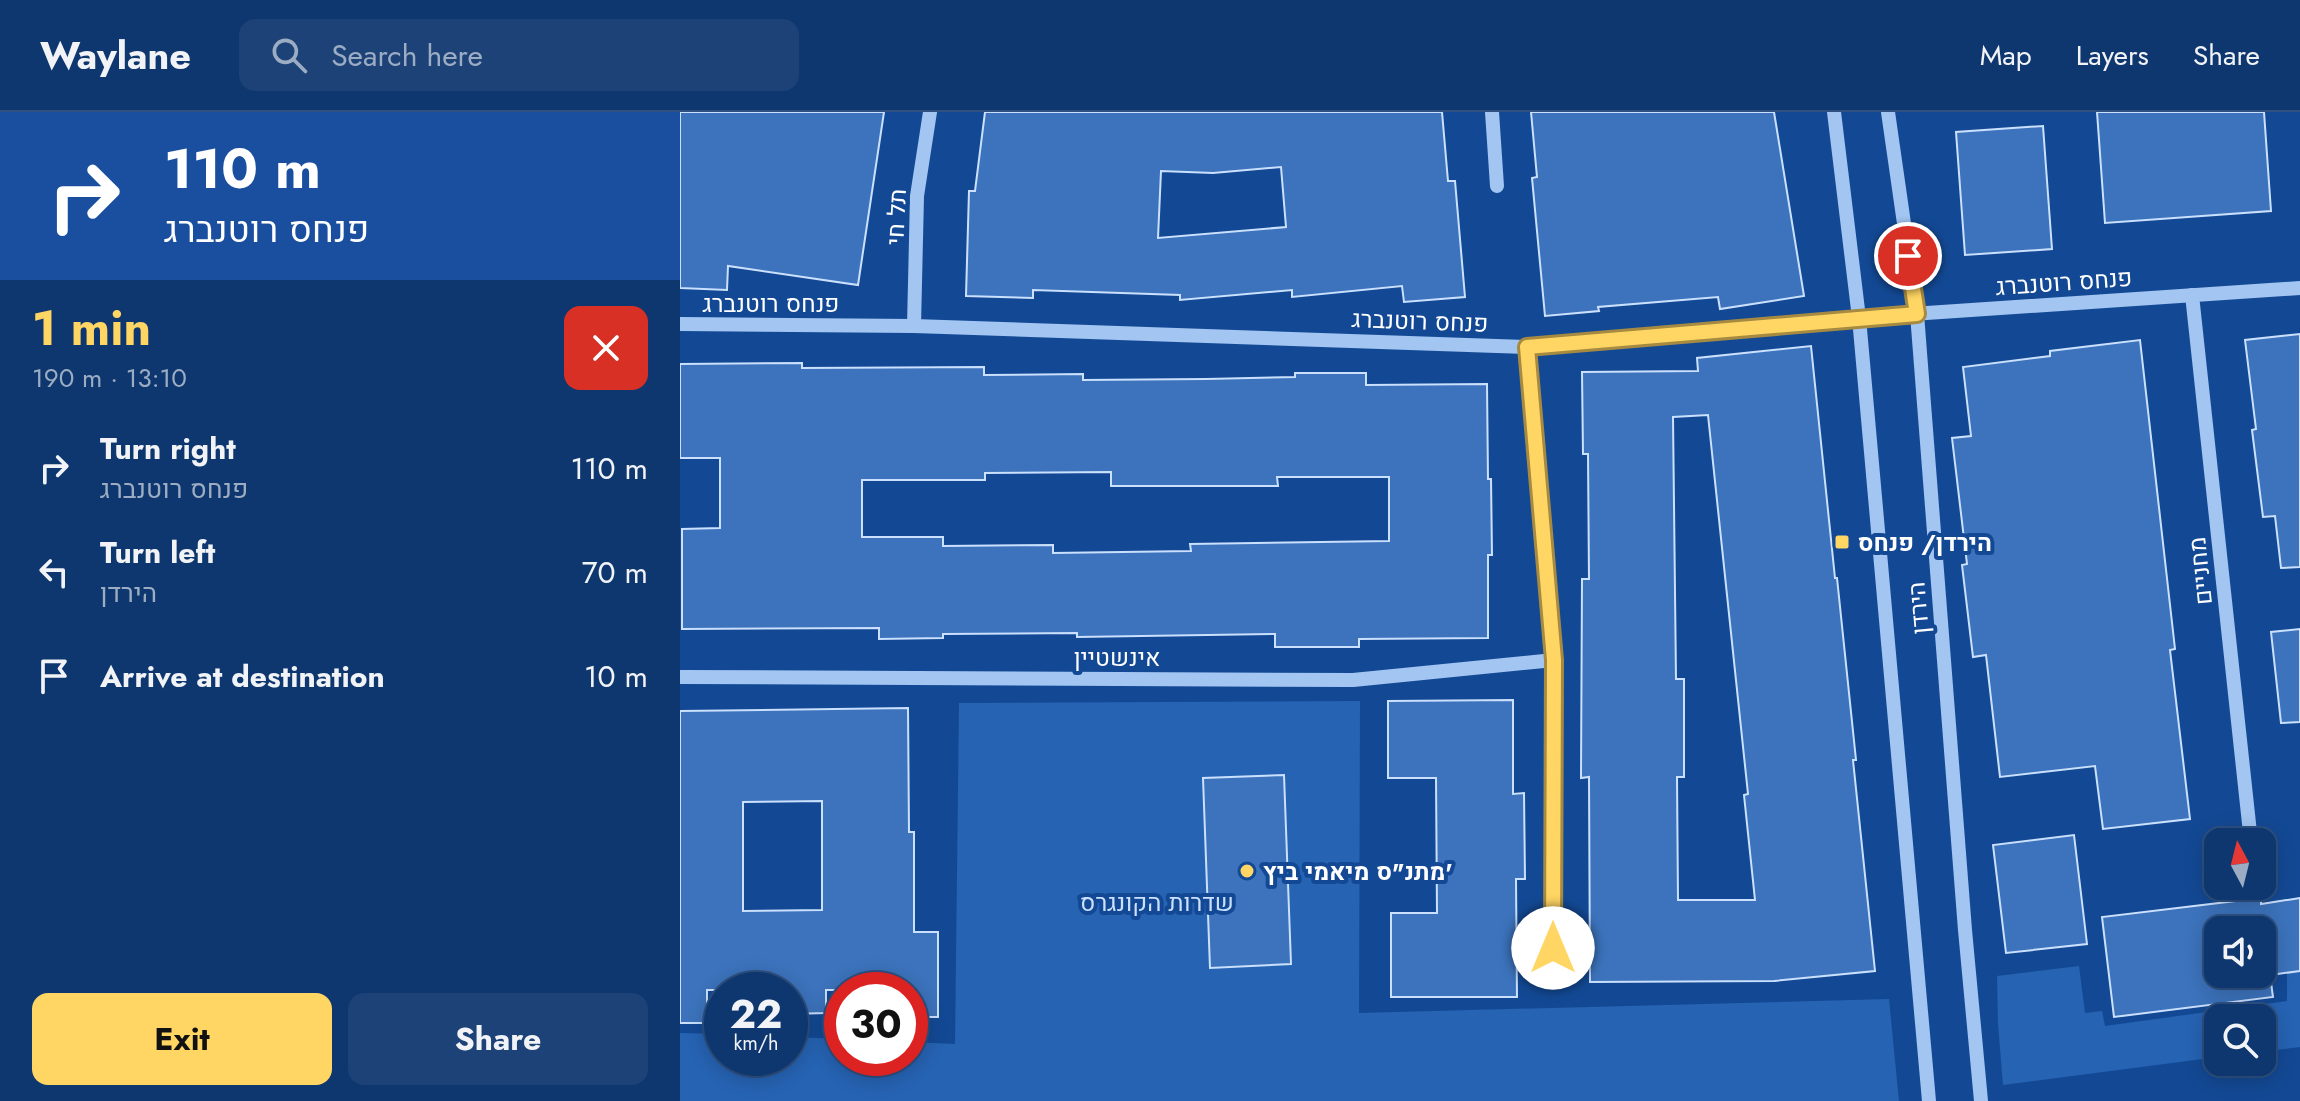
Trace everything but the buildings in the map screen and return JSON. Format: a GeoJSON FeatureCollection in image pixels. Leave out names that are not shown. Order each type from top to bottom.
{"type":"FeatureCollection","features":[{"type":"Feature","properties":{"kind":"street","name":"תל חי"},"geometry":{"type":"LineString","coordinates":[[914,326],[917,196],[930,112]]}},
{"type":"Feature","properties":{"kind":"street"},"geometry":{"type":"LineString","coordinates":[[1492,112],[1497,186]]}},
{"type":"Feature","properties":{"kind":"street","name":"הירדן"},"geometry":{"type":"LineString","coordinates":[[1834,112],[1859,318],[1929,1101]]}},
{"type":"Feature","properties":{"kind":"street","name":"הירדן"},"geometry":{"type":"LineString","coordinates":[[1888,112],[1917,314],[1981,1101]]}},
{"type":"Feature","properties":{"kind":"street","name":"פנחס רוטנברג"},"geometry":{"type":"LineString","coordinates":[[680,324],[914,326],[1527,347],[1859,318],[2300,288]]}},
{"type":"Feature","properties":{"kind":"street","name":"מחניים"},"geometry":{"type":"LineString","coordinates":[[2192,295],[2249,828]]}},
{"type":"Feature","properties":{"kind":"street"},"geometry":{"type":"LineString","coordinates":[[1527,347],[1554,660],[1553,980]]}},
{"type":"Feature","properties":{"kind":"street","name":"אינשטיין"},"geometry":{"type":"LineString","coordinates":[[680,677],[1353,680],[1554,660]]}},
{"type":"Feature","properties":{"kind":"green space","name":"שדרות הקונגרס"},"geometry":{"type":"Polygon","coordinates":[[[1360,701],[1359,1013],[1889,999],[1899,1101],[680,1101],[680,1033],[704,1034],[704,1076],[808,1076],[808,1038],[824,1038],[824,1076],[928,1076],[928,1043],[955,1044],[959,703],[1360,701]]]}},
{"type":"Feature","properties":{"kind":"green space"},"geometry":{"type":"Polygon","coordinates":[[[2079,966],[2085,1013],[2102,1011],[2105,1026],[2204,1012],[2204,1059],[2003,1085],[1997,976],[2079,966]]]}},
{"type":"Feature","properties":{"kind":"green space"},"geometry":{"type":"Polygon","coordinates":[[[2300,971],[2300,1047],[2276,1050],[2276,1004],[2265,1004],[2287,1001],[2287,973],[2300,971]]]}},
{"type":"Feature","properties":{"kind":"place","name":"הירדן/ פנחס"},"geometry":{"type":"Point","coordinates":[1842,542]}},
{"type":"Feature","properties":{"kind":"place","name":"מתנ\"ס מיאמי ביץ'"},"geometry":{"type":"Point","coordinates":[1247,871]}},
{"type":"Feature","properties":{"kind":"route"},"geometry":{"type":"LineString","coordinates":[[1553,948],[1554,660],[1527,347],[1917,314],[1908,256]]}}]}
